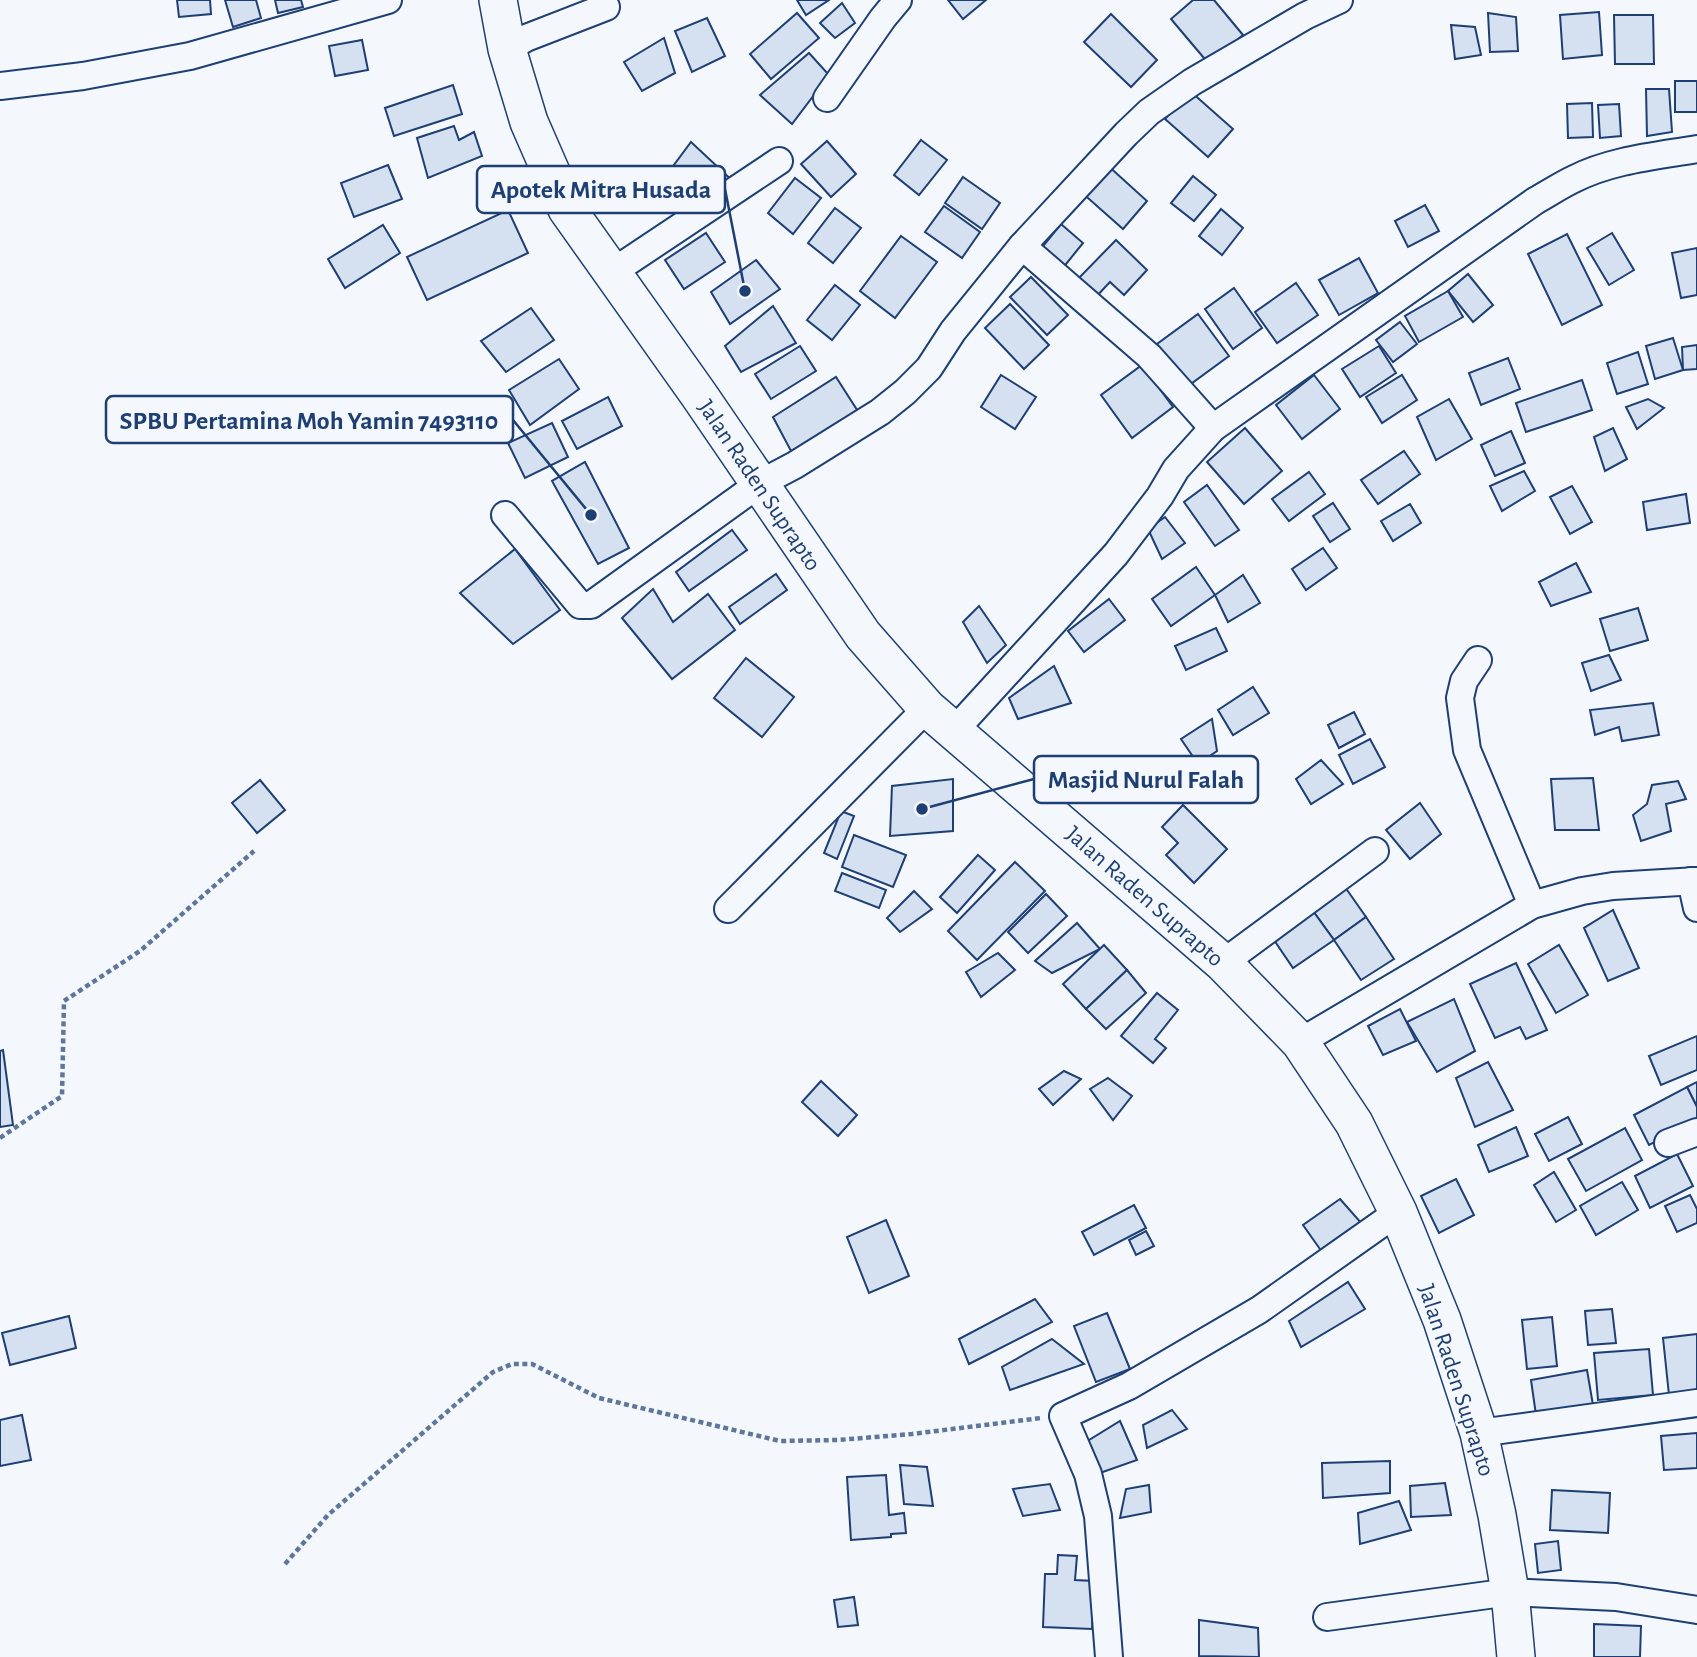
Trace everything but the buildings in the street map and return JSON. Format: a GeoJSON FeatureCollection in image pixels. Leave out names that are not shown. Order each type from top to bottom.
{"type":"FeatureCollection","features":[{"type":"Feature","properties":{"kind":"highway","name":"Jalan Raden Suprapto"},"geometry":{"type":"LineString","coordinates":[[498,0],[507,49],[529,122],[567,209],[699,395],[863,635],[927,708],[1223,963],[1300,1042],[1354,1123],[1398,1212],[1442,1320],[1479,1433],[1510,1592],[1516,1657]]}},
{"type":"Feature","properties":{"kind":"street"},"geometry":{"type":"LineString","coordinates":[[0,86],[83,76],[190,56],[388,0]]}},
{"type":"Feature","properties":{"kind":"street"},"geometry":{"type":"LineString","coordinates":[[827,98],[898,0]]}},
{"type":"Feature","properties":{"kind":"street"},"geometry":{"type":"LineString","coordinates":[[505,515],[580,605],[591,605],[759,484],[880,412],[905,392],[929,368],[953,331],[1022,246],[1149,112],[1192,82],[1305,16],[1339,0]]}},
{"type":"Feature","properties":{"kind":"street"},"geometry":{"type":"LineString","coordinates":[[507,49],[526,38],[606,7]]}},
{"type":"Feature","properties":{"kind":"street"},"geometry":{"type":"LineString","coordinates":[[954,731],[1116,554],[1160,496],[1176,469],[1213,428],[1535,201],[1575,178],[1599,169],[1697,149]]}},
{"type":"Feature","properties":{"kind":"street"},"geometry":{"type":"LineString","coordinates":[[611,273],[779,161]]}},
{"type":"Feature","properties":{"kind":"street"},"geometry":{"type":"LineString","coordinates":[[1022,246],[1149,356],[1213,428]]}},
{"type":"Feature","properties":{"kind":"street"},"geometry":{"type":"LineString","coordinates":[[1478,660],[1464,681],[1460,698],[1467,750],[1532,905]]}},
{"type":"Feature","properties":{"kind":"street"},"geometry":{"type":"LineString","coordinates":[[728,909],[927,708]]}},
{"type":"Feature","properties":{"kind":"street"},"geometry":{"type":"LineString","coordinates":[[1223,963],[1375,851]]}},
{"type":"Feature","properties":{"kind":"street"},"geometry":{"type":"LineString","coordinates":[[1300,1042],[1532,905],[1582,891],[1613,886],[1694,881],[1697,908]]}},
{"type":"Feature","properties":{"kind":"street"},"geometry":{"type":"LineString","coordinates":[[1668,1143],[1697,1132]]}},
{"type":"Feature","properties":{"kind":"street"},"geometry":{"type":"LineString","coordinates":[[1109,1657],[1098,1516],[1088,1474],[1063,1416],[1129,1385],[1259,1310],[1398,1212]]}},
{"type":"Feature","properties":{"kind":"street"},"geometry":{"type":"LineString","coordinates":[[1479,1433],[1697,1403]]}},
{"type":"Feature","properties":{"kind":"street"},"geometry":{"type":"LineString","coordinates":[[1326,1617],[1510,1592],[1616,1597],[1697,1610]]}},
{"type":"Feature","properties":{"kind":"path"},"geometry":{"type":"LineString","coordinates":[[0,1138],[62,1096],[64,1001],[140,951],[254,851]]}},
{"type":"Feature","properties":{"kind":"path"},"geometry":{"type":"LineString","coordinates":[[285,1564],[328,1515],[493,1372],[512,1364],[532,1364],[599,1398],[780,1441],[912,1434],[1063,1416]]}},
{"type":"Feature","properties":{"kind":"place","name":"Apotek Mitra Husada"},"geometry":{"type":"Point","coordinates":[745,291]}},
{"type":"Feature","properties":{"kind":"place","name":"SPBU Pertamina Moh Yamin 7493110"},"geometry":{"type":"Point","coordinates":[591,515]}},
{"type":"Feature","properties":{"kind":"place","name":"Masjid Nurul Falah"},"geometry":{"type":"Point","coordinates":[922,809]}}]}
